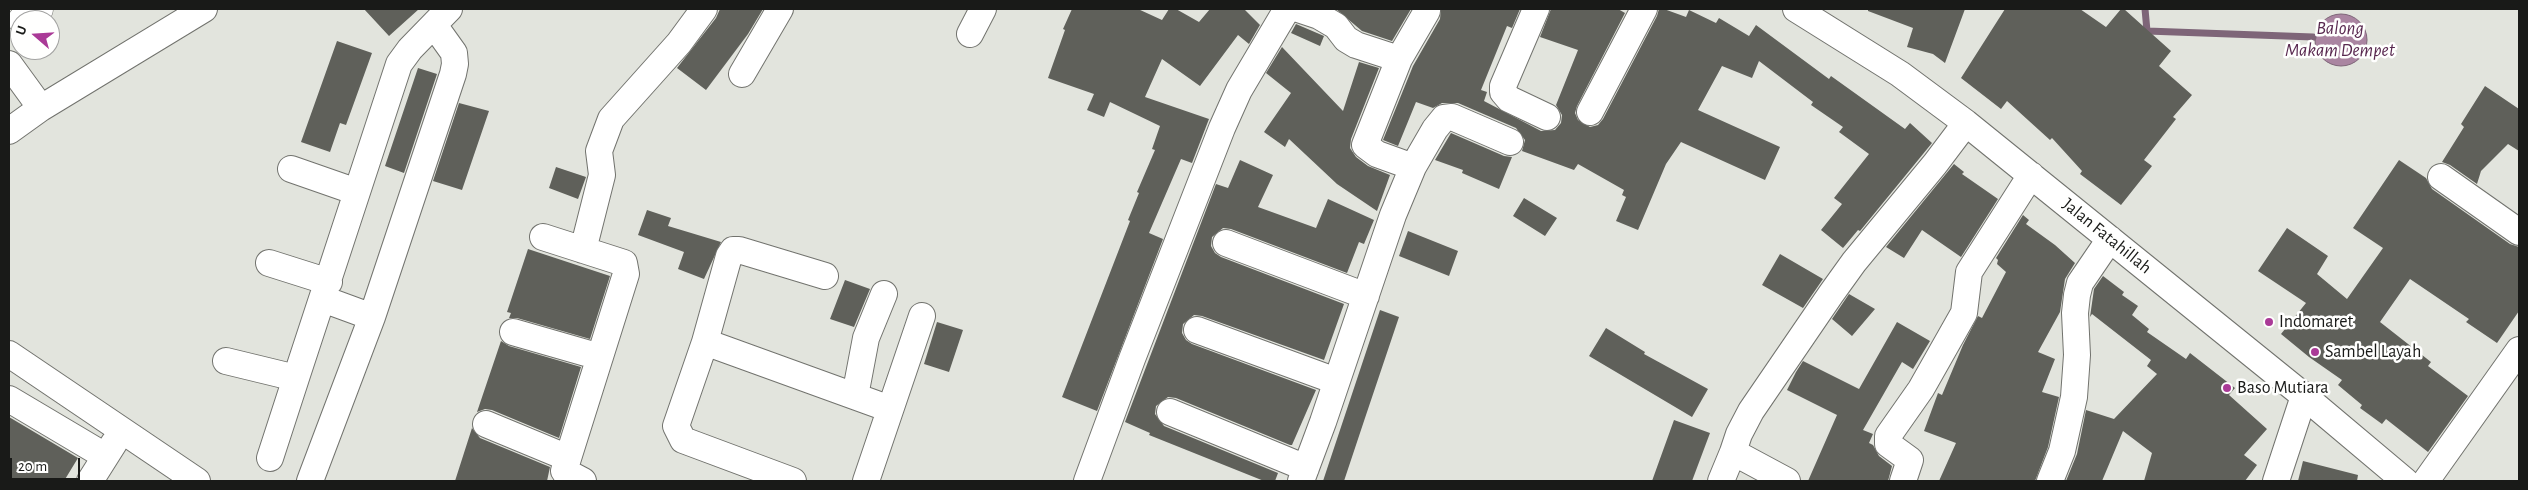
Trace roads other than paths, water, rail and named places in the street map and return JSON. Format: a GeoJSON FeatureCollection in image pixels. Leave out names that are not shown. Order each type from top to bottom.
{"type":"FeatureCollection","features":[{"type":"Feature","properties":{"kind":"street"},"geometry":{"type":"LineString","coordinates":[[9,131],[41,108],[204,9]]}},
{"type":"Feature","properties":{"kind":"street"},"geometry":{"type":"LineString","coordinates":[[583,250],[602,175],[599,151],[611,119],[679,43],[704,9]]}},
{"type":"Feature","properties":{"kind":"street"},"geometry":{"type":"LineString","coordinates":[[742,74],[780,9]]}},
{"type":"Feature","properties":{"kind":"street"},"geometry":{"type":"LineString","coordinates":[[970,34],[983,9]]}},
{"type":"Feature","properties":{"kind":"street"},"geometry":{"type":"LineString","coordinates":[[1087,481],[1135,350],[1222,128],[1239,90],[1287,9]]}},
{"type":"Feature","properties":{"kind":"street"},"geometry":{"type":"LineString","coordinates":[[1298,9],[1319,16],[1336,26],[1346,39],[1356,45],[1399,59]]}},
{"type":"Feature","properties":{"kind":"street"},"geometry":{"type":"LineString","coordinates":[[1536,9],[1503,86],[1503,92],[1509,100],[1547,117]]}},
{"type":"Feature","properties":{"kind":"street"},"geometry":{"type":"LineString","coordinates":[[1590,112],[1644,9]]}},
{"type":"Feature","properties":{"kind":"street","name":"Jalan Fatahillah"},"geometry":{"type":"LineString","coordinates":[[1796,9],[1900,74],[1966,123],[2304,396],[2405,481]]}},
{"type":"Feature","properties":{"kind":"street"},"geometry":{"type":"LineString","coordinates":[[1413,167],[1377,154],[1365,146],[1399,59],[1427,11]]}},
{"type":"Feature","properties":{"kind":"street"},"geometry":{"type":"LineString","coordinates":[[270,458],[399,64],[442,17],[454,53],[453,74],[372,318],[310,481]]}},
{"type":"Feature","properties":{"kind":"street"},"geometry":{"type":"LineString","coordinates":[[9,64],[41,108]]}},
{"type":"Feature","properties":{"kind":"street"},"geometry":{"type":"LineString","coordinates":[[1170,412],[1303,474],[1393,215],[1413,167],[1444,118],[1452,117],[1510,142]]}},
{"type":"Feature","properties":{"kind":"street"},"geometry":{"type":"LineString","coordinates":[[1721,481],[1739,434],[1751,411],[1854,262],[1935,164],[1966,123]]}},
{"type":"Feature","properties":{"kind":"street"},"geometry":{"type":"LineString","coordinates":[[292,169],[357,192]]}},
{"type":"Feature","properties":{"kind":"street"},"geometry":{"type":"LineString","coordinates":[[1903,481],[1910,460],[1888,444],[1888,436],[1921,389],[1964,313],[1969,272],[2031,175]]}},
{"type":"Feature","properties":{"kind":"street"},"geometry":{"type":"LineString","coordinates":[[2441,177],[2519,232]]}},
{"type":"Feature","properties":{"kind":"street"},"geometry":{"type":"LineString","coordinates":[[486,424],[569,473],[600,358],[626,274],[624,264],[543,238]]}},
{"type":"Feature","properties":{"kind":"street"},"geometry":{"type":"LineString","coordinates":[[2050,481],[2062,451],[2074,397],[2077,355],[2076,295],[2080,283],[2110,239]]}},
{"type":"Feature","properties":{"kind":"street"},"geometry":{"type":"LineString","coordinates":[[1226,243],[1366,296]]}},
{"type":"Feature","properties":{"kind":"street"},"geometry":{"type":"LineString","coordinates":[[793,481],[683,440],[678,434],[676,426],[705,342],[729,256],[733,250],[739,250],[825,276]]}},
{"type":"Feature","properties":{"kind":"street"},"geometry":{"type":"LineString","coordinates":[[270,263],[326,291],[372,318]]}},
{"type":"Feature","properties":{"kind":"street"},"geometry":{"type":"LineString","coordinates":[[855,396],[866,338],[884,294]]}},
{"type":"Feature","properties":{"kind":"street"},"geometry":{"type":"LineString","coordinates":[[866,481],[922,316]]}},
{"type":"Feature","properties":{"kind":"street"},"geometry":{"type":"LineString","coordinates":[[1197,330],[1336,381]]}},
{"type":"Feature","properties":{"kind":"street"},"geometry":{"type":"LineString","coordinates":[[513,332],[600,358]]}},
{"type":"Feature","properties":{"kind":"street"},"geometry":{"type":"LineString","coordinates":[[705,342],[890,410]]}},
{"type":"Feature","properties":{"kind":"street"},"geometry":{"type":"LineString","coordinates":[[2426,481],[2519,350]]}},
{"type":"Feature","properties":{"kind":"street"},"geometry":{"type":"LineString","coordinates":[[9,354],[197,481]]}},
{"type":"Feature","properties":{"kind":"street"},"geometry":{"type":"LineString","coordinates":[[226,361],[296,378]]}},
{"type":"Feature","properties":{"kind":"street"},"geometry":{"type":"LineString","coordinates":[[2276,481],[2304,396]]}},
{"type":"Feature","properties":{"kind":"street"},"geometry":{"type":"LineString","coordinates":[[9,399],[104,456]]}},
{"type":"Feature","properties":{"kind":"street"},"geometry":{"type":"LineString","coordinates":[[90,481],[104,456],[123,430]]}},
{"type":"Feature","properties":{"kind":"street"},"geometry":{"type":"LineString","coordinates":[[1733,452],[1787,481]]}},
{"type":"Feature","properties":{"kind":"water","name":"Balong Makam Dempet"},"geometry":{"type":"Polygon","coordinates":[[[2336,14],[2346,14],[2360,21],[2367,35],[2367,45],[2360,59],[2346,66],[2336,66],[2326,62],[2319,55],[2315,45],[2315,35],[2319,25],[2326,18],[2336,14]]]}},
{"type":"Feature","properties":{"kind":"waterway"},"geometry":{"type":"LineString","coordinates":[[2145,9],[2147,31],[2313,37]]}},
{"type":"Feature","properties":{"kind":"place","name":"Indomaret"},"geometry":{"type":"Point","coordinates":[2269,322]}},
{"type":"Feature","properties":{"kind":"place","name":"Sambel Layah"},"geometry":{"type":"Point","coordinates":[2315,352]}},
{"type":"Feature","properties":{"kind":"place","name":"Baso Mutiara"},"geometry":{"type":"Point","coordinates":[2227,388]}}]}
